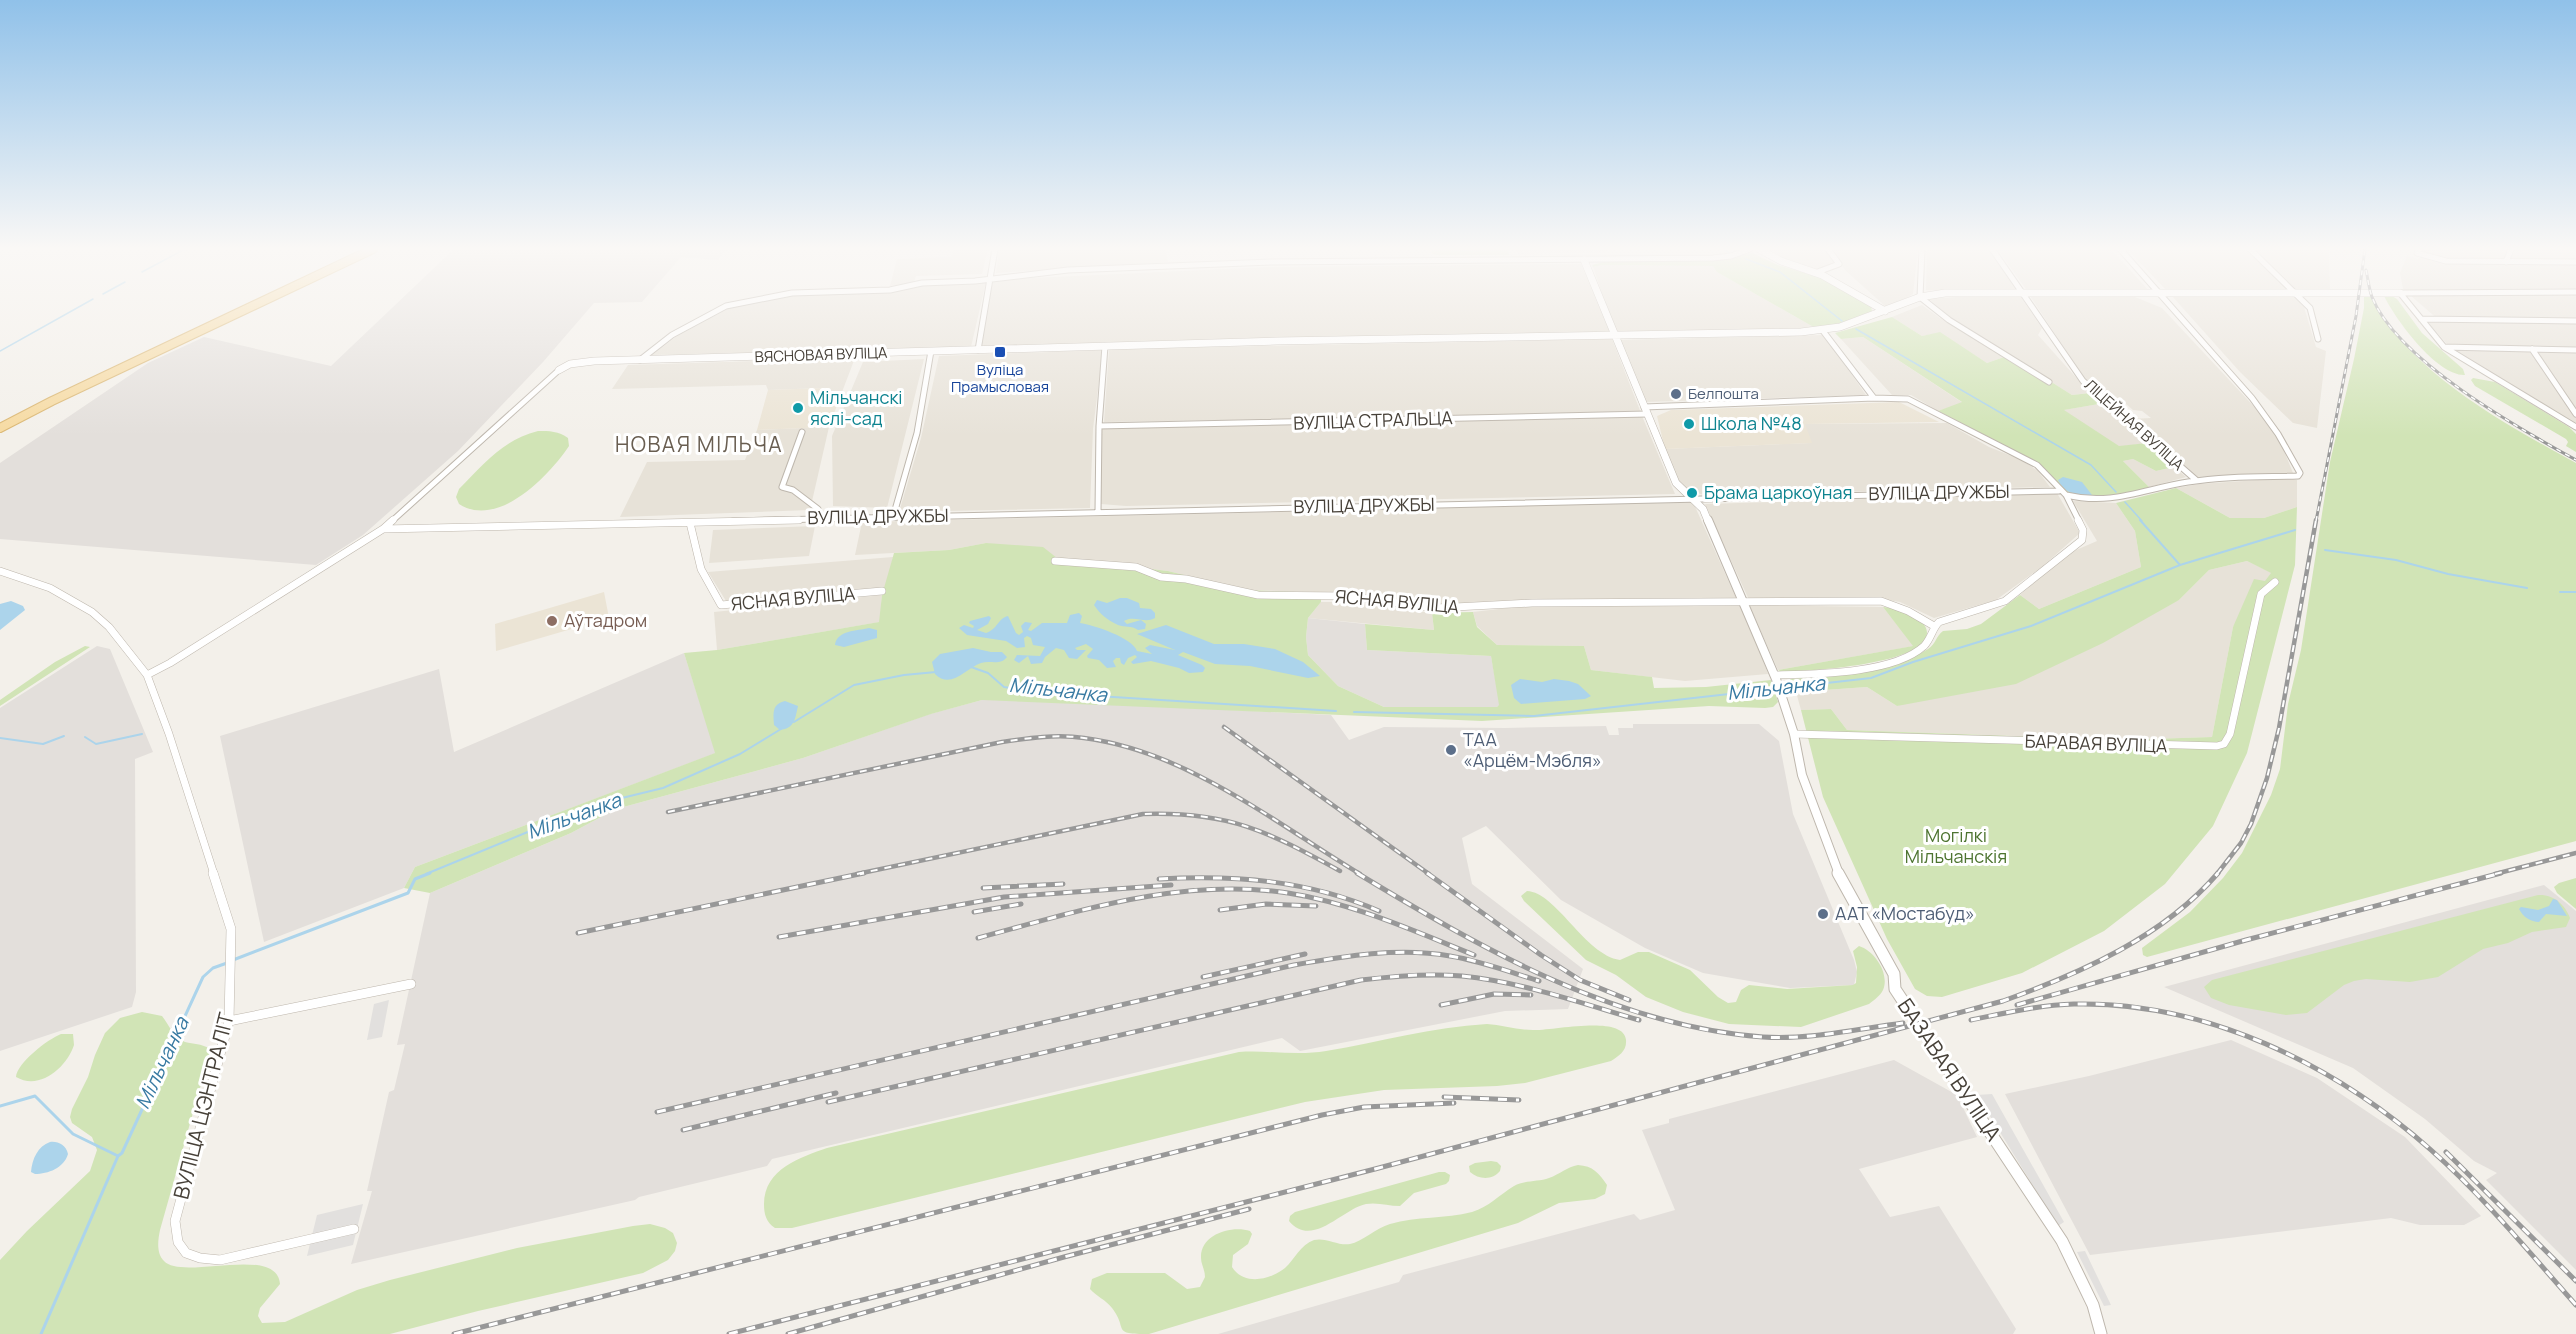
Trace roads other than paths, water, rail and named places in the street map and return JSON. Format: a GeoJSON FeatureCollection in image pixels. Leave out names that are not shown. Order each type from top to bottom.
{"type":"FeatureCollection","features":[{"type":"Feature","properties":{"kind":"main road"},"geometry":{"type":"LineString","coordinates":[[0,428],[242,311]]}},
{"type":"Feature","properties":{"kind":"street"},"geometry":{"type":"LineString","coordinates":[[640,360],[672,335],[716,311]]}},
{"type":"Feature","properties":{"kind":"street"},"geometry":{"type":"LineString","coordinates":[[978,350],[983,311]]}},
{"type":"Feature","properties":{"kind":"street","name":"БАЗАВАЯ ВУЛІЦА"},"geometry":{"type":"LineString","coordinates":[[1605,311],[1678,487],[1703,509],[1776,677],[1794,734],[1802,775],[1815,818],[1834,865],[1894,974],[1895,988],[2062,1241],[2093,1305],[2101,1334]]}},
{"type":"Feature","properties":{"kind":"street","name":"ВЯСНОВАЯ ВУЛІЦА"},"geometry":{"type":"LineString","coordinates":[[560,370],[570,364],[594,361],[1105,346],[1823,331],[1884,311]]}},
{"type":"Feature","properties":{"kind":"street"},"geometry":{"type":"LineString","coordinates":[[1937,311],[2049,382]]}},
{"type":"Feature","properties":{"kind":"street","name":"ЛІЦЕЙНАЯ ВУЛІЦА"},"geometry":{"type":"LineString","coordinates":[[2037,311],[2083,381],[2196,480]]}},
{"type":"Feature","properties":{"kind":"street","name":"ВУЛІЦА ДРУЖБЫ"},"geometry":{"type":"LineString","coordinates":[[383,530],[1691,498],[2062,493],[2086,499],[2117,499],[2196,480],[2298,476],[2300,473],[2288,446],[2274,424],[2233,374],[2176,311]]}},
{"type":"Feature","properties":{"kind":"street"},"geometry":{"type":"LineString","coordinates":[[2311,311],[2318,339]]}},
{"type":"Feature","properties":{"kind":"street"},"geometry":{"type":"LineString","coordinates":[[2415,311],[2444,347],[2576,428]]}},
{"type":"Feature","properties":{"kind":"street"},"geometry":{"type":"LineString","coordinates":[[2421,319],[2576,321]]}},
{"type":"Feature","properties":{"kind":"street"},"geometry":{"type":"LineString","coordinates":[[1823,331],[1874,398]]}},
{"type":"Feature","properties":{"kind":"street"},"geometry":{"type":"LineString","coordinates":[[1098,512],[1099,426],[1105,346]]}},
{"type":"Feature","properties":{"kind":"street"},"geometry":{"type":"LineString","coordinates":[[2444,347],[2576,350]]}},
{"type":"Feature","properties":{"kind":"street"},"geometry":{"type":"LineString","coordinates":[[2532,349],[2576,414]]}},
{"type":"Feature","properties":{"kind":"street"},"geometry":{"type":"LineString","coordinates":[[893,517],[917,433],[932,351]]}},
{"type":"Feature","properties":{"kind":"street"},"geometry":{"type":"LineString","coordinates":[[147,675],[170,663],[383,530],[560,370]]}},
{"type":"Feature","properties":{"kind":"street"},"geometry":{"type":"LineString","coordinates":[[1644,407],[1874,398],[1908,399],[1978,437],[2031,461],[2062,493],[2083,530],[2082,540],[2005,601],[1943,620],[1934,627],[1927,644],[1922,648],[1878,665],[1840,672],[1776,677]]}},
{"type":"Feature","properties":{"kind":"street","name":"ВУЛІЦА СТРАЛЬЦА"},"geometry":{"type":"LineString","coordinates":[[1099,426],[1647,414]]}},
{"type":"Feature","properties":{"kind":"street"},"geometry":{"type":"LineString","coordinates":[[802,432],[782,487],[793,490],[818,509],[816,519]]}},
{"type":"Feature","properties":{"kind":"street","name":"ЯСНАЯ ВУЛІЦА"},"geometry":{"type":"LineString","coordinates":[[690,523],[701,569],[721,605],[882,591]]}},
{"type":"Feature","properties":{"kind":"street","name":"ЯСНАЯ ВУЛІЦА"},"geometry":{"type":"LineString","coordinates":[[1054,561],[1136,567],[1161,577],[1186,579],[1251,594],[1344,596],[1436,608],[1532,603],[1744,604],[1881,601],[1899,607],[1934,627]]}},
{"type":"Feature","properties":{"kind":"street","name":"ВУЛІЦА ЦЭНТРАЛІТ"},"geometry":{"type":"LineString","coordinates":[[0,571],[50,588],[92,612],[109,627],[147,675],[231,929],[229,1021],[176,1221],[175,1240],[183,1251],[197,1258],[220,1260],[354,1229]]}},
{"type":"Feature","properties":{"kind":"street","name":"БАРАВАЯ ВУЛІЦА"},"geometry":{"type":"LineString","coordinates":[[1794,734],[2217,746],[2224,744],[2230,734],[2261,594],[2275,582]]}},
{"type":"Feature","properties":{"kind":"street"},"geometry":{"type":"LineString","coordinates":[[229,1021],[411,984]]}},
{"type":"Feature","properties":{"kind":"water"},"geometry":{"type":"Polygon","coordinates":[[[2063,477],[2082,482],[2092,495],[2077,495],[2064,489],[2058,480],[2063,477]]]}},
{"type":"Feature","properties":{"kind":"water"},"geometry":{"type":"Polygon","coordinates":[[[1120,598],[1139,603],[1140,608],[1151,609],[1155,613],[1155,618],[1124,621],[1127,624],[1141,620],[1146,624],[1145,629],[1138,630],[1110,621],[1094,605],[1097,600],[1107,603],[1120,598]]]}},
{"type":"Feature","properties":{"kind":"water"},"geometry":{"type":"Polygon","coordinates":[[[11,601],[23,606],[25,610],[0,630],[0,604],[11,601]]]}},
{"type":"Feature","properties":{"kind":"water"},"geometry":{"type":"Polygon","coordinates":[[[1079,613],[1082,616],[1080,623],[1121,637],[1137,651],[1152,654],[1145,648],[1150,645],[1175,650],[1137,634],[1166,625],[1214,644],[1244,644],[1275,649],[1303,662],[1320,676],[1308,678],[1250,666],[1215,664],[1183,652],[1178,655],[1202,665],[1205,668],[1203,672],[1189,673],[1151,661],[1133,664],[1131,662],[1137,657],[1135,655],[1128,658],[1124,665],[1120,658],[1116,658],[1113,661],[1116,667],[1107,668],[1099,660],[1088,658],[1087,656],[1093,649],[1086,644],[1075,648],[1086,650],[1077,659],[1069,658],[1064,650],[1056,648],[1045,657],[1042,663],[1031,664],[1028,656],[1019,663],[1014,660],[1017,655],[1040,656],[1045,647],[1033,645],[1031,638],[1027,636],[1024,638],[1025,647],[1017,648],[1006,641],[967,635],[959,628],[964,625],[973,628],[970,621],[989,616],[991,618],[988,624],[977,630],[986,633],[1008,616],[1019,635],[1023,632],[1021,626],[1025,622],[1032,623],[1028,630],[1031,631],[1042,623],[1067,623],[1070,615],[1079,613]]]}},
{"type":"Feature","properties":{"kind":"water"},"geometry":{"type":"Polygon","coordinates":[[[869,628],[877,630],[877,638],[844,647],[835,645],[839,636],[843,634],[869,628]]]}},
{"type":"Feature","properties":{"kind":"water"},"geometry":{"type":"Polygon","coordinates":[[[973,648],[1002,652],[1007,657],[998,662],[981,663],[953,679],[947,680],[935,674],[932,662],[940,654],[973,648]]]}},
{"type":"Feature","properties":{"kind":"water"},"geometry":{"type":"Polygon","coordinates":[[[1520,679],[1542,682],[1554,679],[1569,681],[1578,684],[1591,696],[1585,699],[1521,704],[1514,698],[1511,685],[1520,679]]]}},
{"type":"Feature","properties":{"kind":"water"},"geometry":{"type":"Polygon","coordinates":[[[785,701],[798,706],[791,725],[780,730],[774,725],[774,713],[778,704],[785,701]]]}},
{"type":"Feature","properties":{"kind":"water"},"geometry":{"type":"Polygon","coordinates":[[[2553,899],[2557,900],[2567,916],[2546,914],[2539,922],[2536,922],[2525,917],[2519,909],[2521,907],[2538,910],[2549,906],[2553,899]]]}},
{"type":"Feature","properties":{"kind":"water"},"geometry":{"type":"Polygon","coordinates":[[[50,1142],[64,1146],[68,1154],[66,1159],[59,1166],[45,1173],[31,1172],[36,1154],[50,1142]]]}},
{"type":"Feature","properties":{"kind":"waterway"},"geometry":{"type":"LineString","coordinates":[[0,351],[71,311]]}},
{"type":"Feature","properties":{"kind":"waterway"},"geometry":{"type":"LineString","coordinates":[[1830,311],[1842,321]]}},
{"type":"Feature","properties":{"kind":"waterway"},"geometry":{"type":"LineString","coordinates":[[1856,329],[2091,465],[2116,492]]}},
{"type":"Feature","properties":{"kind":"waterway"},"geometry":{"type":"LineString","coordinates":[[2125,502],[2142,521]]}},
{"type":"Feature","properties":{"kind":"waterway"},"geometry":{"type":"LineString","coordinates":[[2140,520],[2180,565]]}},
{"type":"Feature","properties":{"kind":"waterway"},"geometry":{"type":"LineString","coordinates":[[2180,565],[2295,530]]}},
{"type":"Feature","properties":{"kind":"waterway"},"geometry":{"type":"LineString","coordinates":[[2325,550],[2396,560],[2448,574],[2527,588]]}},
{"type":"Feature","properties":{"kind":"waterway","name":"Мільчанка"},"geometry":{"type":"LineString","coordinates":[[1354,712],[1534,716],[1871,678],[1913,662],[2031,626],[2180,565]]}},
{"type":"Feature","properties":{"kind":"waterway"},"geometry":{"type":"LineString","coordinates":[[2560,592],[2576,592]]}},
{"type":"Feature","properties":{"kind":"waterway","name":"Мільчанка"},"geometry":{"type":"LineString","coordinates":[[971,667],[988,673],[1004,687],[1034,692],[1336,711]]}},
{"type":"Feature","properties":{"kind":"waterway","name":"Мільчанка"},"geometry":{"type":"LineString","coordinates":[[794,722],[854,685],[904,675],[936,672]]}},
{"type":"Feature","properties":{"kind":"waterway","name":"Мільчанка"},"geometry":{"type":"LineString","coordinates":[[426,874],[593,805],[663,788],[740,754],[781,729]]}},
{"type":"Feature","properties":{"kind":"waterway"},"geometry":{"type":"LineString","coordinates":[[85,737],[96,744],[142,734]]}},
{"type":"Feature","properties":{"kind":"waterway"},"geometry":{"type":"LineString","coordinates":[[0,738],[43,744],[64,736]]}},
{"type":"Feature","properties":{"kind":"waterway","name":"Мільчанка"},"geometry":{"type":"LineString","coordinates":[[233,960],[408,893],[415,879],[430,873]]}},
{"type":"Feature","properties":{"kind":"waterway","name":"Мільчанка"},"geometry":{"type":"LineString","coordinates":[[118,1156],[122,1153],[203,977],[213,968],[227,963]]}},
{"type":"Feature","properties":{"kind":"waterway"},"geometry":{"type":"LineString","coordinates":[[0,1106],[35,1096],[73,1134],[118,1156]]}},
{"type":"Feature","properties":{"kind":"waterway","name":"Мільчанка"},"geometry":{"type":"LineString","coordinates":[[41,1334],[118,1156]]}},
{"type":"Feature","properties":{"kind":"railway"},"geometry":{"type":"LineString","coordinates":[[2316,521],[2357,311]]}},
{"type":"Feature","properties":{"kind":"railway"},"geometry":{"type":"LineString","coordinates":[[2380,311],[2406,345],[2432,368],[2493,411],[2576,460]]}},
{"type":"Feature","properties":{"kind":"railway"},"geometry":{"type":"LineString","coordinates":[[2217,874],[2241,843],[2251,824],[2267,778],[2279,728],[2316,520]]}},
{"type":"Feature","properties":{"kind":"railway"},"geometry":{"type":"LineString","coordinates":[[1224,727],[1429,874]]}},
{"type":"Feature","properties":{"kind":"railway"},"geometry":{"type":"LineString","coordinates":[[668,812],[1002,742],[1064,736],[1122,745],[1158,757],[1193,773],[1228,791],[1360,874]]}},
{"type":"Feature","properties":{"kind":"railway"},"geometry":{"type":"LineString","coordinates":[[857,874],[1143,814],[1199,816],[1246,826],[1290,845],[1340,871]]}},
{"type":"Feature","properties":{"kind":"railway"},"geometry":{"type":"LineString","coordinates":[[2495,874],[2576,853]]}},
{"type":"Feature","properties":{"kind":"railway"},"geometry":{"type":"LineString","coordinates":[[578,933],[864,873]]}},
{"type":"Feature","properties":{"kind":"railway"},"geometry":{"type":"LineString","coordinates":[[1357,873],[1501,955],[1602,1000],[1655,1017],[1708,1030],[1780,1038],[1903,1023]]}},
{"type":"Feature","properties":{"kind":"railway"},"geometry":{"type":"LineString","coordinates":[[1427,873],[1541,955],[1580,980],[1629,1000]]}},
{"type":"Feature","properties":{"kind":"railway"},"geometry":{"type":"LineString","coordinates":[[729,1334],[1375,1169],[2003,1001],[2062,978],[2119,951],[2172,916],[2218,873]]}},
{"type":"Feature","properties":{"kind":"railway"},"geometry":{"type":"LineString","coordinates":[[2017,1005],[2246,940],[2501,873]]}},
{"type":"Feature","properties":{"kind":"railway"},"geometry":{"type":"LineString","coordinates":[[1159,879],[1216,878],[1271,882],[1326,892],[1379,911]]}},
{"type":"Feature","properties":{"kind":"railway"},"geometry":{"type":"LineString","coordinates":[[983,888],[1063,884]]}},
{"type":"Feature","properties":{"kind":"railway"},"geometry":{"type":"LineString","coordinates":[[779,937],[1004,897],[1171,885]]}},
{"type":"Feature","properties":{"kind":"railway"},"geometry":{"type":"LineString","coordinates":[[978,938],[1131,899],[1209,889],[1248,889],[1288,893],[1336,904],[1382,919],[1474,955]]}},
{"type":"Feature","properties":{"kind":"railway"},"geometry":{"type":"LineString","coordinates":[[974,912],[1021,904]]}},
{"type":"Feature","properties":{"kind":"railway"},"geometry":{"type":"LineString","coordinates":[[1220,910],[1266,904],[1316,906]]}},
{"type":"Feature","properties":{"kind":"railway"},"geometry":{"type":"LineString","coordinates":[[657,1112],[1294,965],[1333,959],[1372,954],[1430,953],[1473,961],[1539,981]]}},
{"type":"Feature","properties":{"kind":"railway"},"geometry":{"type":"LineString","coordinates":[[1203,977],[1305,954]]}},
{"type":"Feature","properties":{"kind":"railway"},"geometry":{"type":"LineString","coordinates":[[828,1102],[1361,980],[1386,977],[1437,975],[1484,979],[1551,994],[1639,1020]]}},
{"type":"Feature","properties":{"kind":"railway"},"geometry":{"type":"LineString","coordinates":[[1441,1005],[1494,994],[1531,995]]}},
{"type":"Feature","properties":{"kind":"railway"},"geometry":{"type":"LineString","coordinates":[[1971,1020],[2061,1005],[2123,1006],[2171,1013],[2219,1026],[2310,1065],[2353,1090],[2393,1119],[2451,1168],[2576,1305]]}},
{"type":"Feature","properties":{"kind":"railway"},"geometry":{"type":"LineString","coordinates":[[683,1130],[836,1093]]}},
{"type":"Feature","properties":{"kind":"railway"},"geometry":{"type":"LineString","coordinates":[[1444,1097],[1519,1100]]}},
{"type":"Feature","properties":{"kind":"railway"},"geometry":{"type":"LineString","coordinates":[[454,1334],[1322,1115],[1364,1107],[1454,1103]]}},
{"type":"Feature","properties":{"kind":"railway"},"geometry":{"type":"LineString","coordinates":[[2446,1152],[2576,1281]]}},
{"type":"Feature","properties":{"kind":"railway"},"geometry":{"type":"LineString","coordinates":[[788,1334],[1064,1257],[1249,1209]]}},
{"type":"Feature","properties":{"kind":"place","name":"Вуліца Прамысловая"},"geometry":{"type":"Point","coordinates":[1000,352]}},
{"type":"Feature","properties":{"kind":"place","name":"Белпошта"},"geometry":{"type":"Point","coordinates":[1676,394]}},
{"type":"Feature","properties":{"kind":"place","name":"Мільчанскі яслі-сад"},"geometry":{"type":"Point","coordinates":[798,408]}},
{"type":"Feature","properties":{"kind":"place","name":"Школа №48"},"geometry":{"type":"Point","coordinates":[1689,424]}},
{"type":"Feature","properties":{"kind":"place","name":"Брама царкоўная"},"geometry":{"type":"Point","coordinates":[1692,493]}},
{"type":"Feature","properties":{"kind":"place","name":"Аўтадром"},"geometry":{"type":"Point","coordinates":[552,621]}},
{"type":"Feature","properties":{"kind":"place","name":"ТАА «Арцём-Мэбля»"},"geometry":{"type":"Point","coordinates":[1451,750]}},
{"type":"Feature","properties":{"kind":"place","name":"ААТ «Мостабуд»"},"geometry":{"type":"Point","coordinates":[1823,914]}},
{"type":"Feature","properties":{"kind":"district","name":"НОВАЯ МІЛЬЧА"},"geometry":{"type":"Point","coordinates":[699,445]}},
{"type":"Feature","properties":{"kind":"park label","name":"Могілкі Мільчанскія"},"geometry":{"type":"Point","coordinates":[1956,846]}}]}
